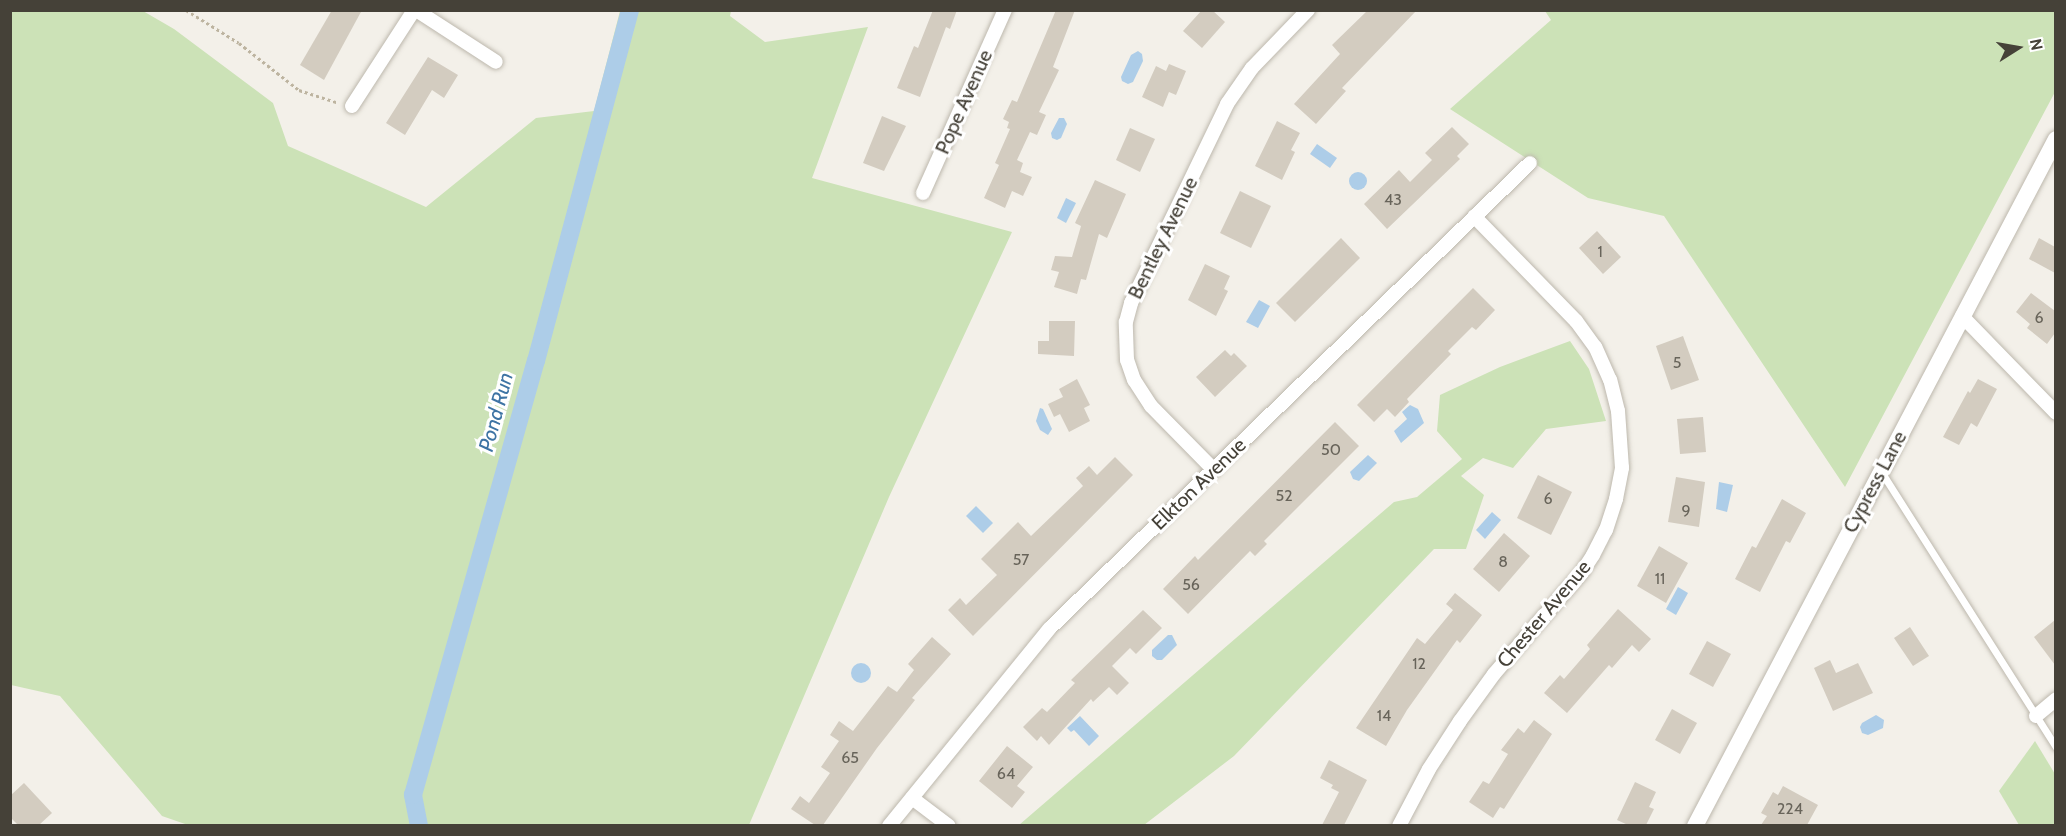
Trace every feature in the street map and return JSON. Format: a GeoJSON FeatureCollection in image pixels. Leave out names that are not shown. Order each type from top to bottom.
{"type":"FeatureCollection","features":[{"type":"Feature","properties":{"kind":"street"},"geometry":{"type":"LineString","coordinates":[[352,106],[415,10],[496,62]]}},
{"type":"Feature","properties":{"kind":"street","name":"Pope Avenue"},"geometry":{"type":"LineString","coordinates":[[923,193],[1005,10]]}},
{"type":"Feature","properties":{"kind":"street","name":"Bentley Avenue"},"geometry":{"type":"LineString","coordinates":[[1214,470],[1151,406],[1134,380],[1127,360],[1126,322],[1131,303],[1227,104],[1258,61],[1308,10]]}},
{"type":"Feature","properties":{"kind":"street","name":"Cypress Lane"},"geometry":{"type":"LineString","coordinates":[[1695,825],[2055,140]]}},
{"type":"Feature","properties":{"kind":"street","name":"Elkton Avenue"},"geometry":{"type":"LineString","coordinates":[[890,825],[1050,628],[1530,163]]}},
{"type":"Feature","properties":{"kind":"street","name":"Chester Avenue"},"geometry":{"type":"LineString","coordinates":[[1399,825],[1429,770],[1460,721],[1494,674],[1582,572],[1593,555],[1606,530],[1616,499],[1622,468],[1618,411],[1610,380],[1595,348],[1576,321],[1474,216]]}},
{"type":"Feature","properties":{"kind":"street"},"geometry":{"type":"LineString","coordinates":[[1962,316],[2055,413]]}},
{"type":"Feature","properties":{"kind":"street"},"geometry":{"type":"LineString","coordinates":[[2036,716],[2055,699]]}},
{"type":"Feature","properties":{"kind":"street"},"geometry":{"type":"LineString","coordinates":[[912,798],[949,825]]}},
{"type":"Feature","properties":{"kind":"lane"},"geometry":{"type":"LineString","coordinates":[[1881,471],[2055,747]]}},
{"type":"Feature","properties":{"kind":"path"},"geometry":{"type":"LineString","coordinates":[[186,10],[239,44],[299,90],[352,106]]}},
{"type":"Feature","properties":{"kind":"green space"},"geometry":{"type":"Polygon","coordinates":[[[11,10],[143,11],[174,29],[273,103],[288,146],[426,207],[536,118],[594,111],[620,11],[731,11],[730,16],[765,42],[868,27],[812,178],[1012,232],[889,497],[749,825],[188,825],[162,816],[60,696],[11,685],[11,10]]]}},
{"type":"Feature","properties":{"kind":"green space"},"geometry":{"type":"Polygon","coordinates":[[[1545,11],[2055,11],[2055,92],[1845,487],[1664,216],[1588,198],[1450,109],[1551,20],[1545,11]]]}},
{"type":"Feature","properties":{"kind":"green space"},"geometry":{"type":"Polygon","coordinates":[[[1570,341],[1589,369],[1606,421],[1546,429],[1513,468],[1483,458],[1461,476],[1484,495],[1466,549],[1434,549],[1234,756],[1144,825],[1019,825],[1394,502],[1417,497],[1462,459],[1437,431],[1440,395],[1500,367],[1570,341]]]}},
{"type":"Feature","properties":{"kind":"green space"},"geometry":{"type":"Polygon","coordinates":[[[2035,741],[2055,774],[2055,825],[2019,825],[1999,791],[2035,741]]]}},
{"type":"Feature","properties":{"kind":"water"},"geometry":{"type":"Polygon","coordinates":[[[1138,51],[1142,54],[1143,61],[1133,82],[1128,84],[1122,81],[1121,77],[1131,55],[1138,51]]]}},
{"type":"Feature","properties":{"kind":"water"},"geometry":{"type":"Polygon","coordinates":[[[1059,118],[1064,118],[1067,124],[1061,138],[1057,140],[1052,138],[1051,133],[1059,118]]]}},
{"type":"Feature","properties":{"kind":"water"},"geometry":{"type":"Polygon","coordinates":[[[1317,144],[1337,158],[1330,168],[1310,154],[1317,144]]]}},
{"type":"Feature","properties":{"kind":"water"},"geometry":{"type":"Polygon","coordinates":[[[1354,172],[1362,172],[1367,177],[1365,188],[1354,190],[1349,185],[1349,177],[1354,172]]]}},
{"type":"Feature","properties":{"kind":"water"},"geometry":{"type":"Polygon","coordinates":[[[1066,198],[1076,203],[1066,223],[1057,218],[1066,198]]]}},
{"type":"Feature","properties":{"kind":"water"},"geometry":{"type":"Polygon","coordinates":[[[1259,300],[1270,306],[1258,328],[1246,322],[1259,300]]]}},
{"type":"Feature","properties":{"kind":"water"},"geometry":{"type":"Polygon","coordinates":[[[1410,405],[1418,409],[1424,423],[1401,443],[1394,431],[1407,419],[1402,412],[1410,405]]]}},
{"type":"Feature","properties":{"kind":"water"},"geometry":{"type":"Polygon","coordinates":[[[1040,408],[1043,409],[1052,429],[1048,435],[1040,430],[1036,421],[1040,408]]]}},
{"type":"Feature","properties":{"kind":"water"},"geometry":{"type":"Polygon","coordinates":[[[1368,455],[1377,463],[1359,481],[1353,479],[1350,472],[1368,455]]]}},
{"type":"Feature","properties":{"kind":"water"},"geometry":{"type":"Polygon","coordinates":[[[1719,482],[1733,485],[1727,512],[1716,509],[1719,482]]]}},
{"type":"Feature","properties":{"kind":"water"},"geometry":{"type":"Polygon","coordinates":[[[976,506],[993,523],[983,533],[966,516],[976,506]]]}},
{"type":"Feature","properties":{"kind":"water"},"geometry":{"type":"Polygon","coordinates":[[[1492,512],[1501,520],[1485,539],[1476,530],[1492,512]]]}},
{"type":"Feature","properties":{"kind":"water"},"geometry":{"type":"Polygon","coordinates":[[[1678,587],[1688,593],[1676,615],[1666,609],[1678,587]]]}},
{"type":"Feature","properties":{"kind":"water"},"geometry":{"type":"Polygon","coordinates":[[[1168,635],[1172,635],[1177,645],[1162,660],[1157,660],[1152,656],[1152,650],[1168,635]]]}},
{"type":"Feature","properties":{"kind":"water"},"geometry":{"type":"Polygon","coordinates":[[[861,663],[868,666],[871,673],[868,680],[861,683],[854,680],[851,673],[854,666],[861,663]]]}},
{"type":"Feature","properties":{"kind":"water"},"geometry":{"type":"Polygon","coordinates":[[[1876,715],[1884,720],[1883,728],[1868,735],[1862,733],[1860,727],[1862,723],[1876,715]]]}},
{"type":"Feature","properties":{"kind":"water"},"geometry":{"type":"Polygon","coordinates":[[[1080,716],[1099,736],[1089,746],[1074,730],[1071,732],[1067,728],[1080,716]]]}},
{"type":"Feature","properties":{"kind":"building"},"geometry":{"type":"Polygon","coordinates":[[[332,10],[362,10],[324,80],[300,65],[332,10]]]}},
{"type":"Feature","properties":{"kind":"building"},"geometry":{"type":"Polygon","coordinates":[[[933,10],[957,10],[950,29],[946,27],[920,97],[897,88],[914,46],[918,48],[933,10]]]}},
{"type":"Feature","properties":{"kind":"building"},"geometry":{"type":"Polygon","coordinates":[[[1056,10],[1075,10],[1053,67],[1059,70],[1039,112],[1046,115],[1037,135],[1030,132],[1017,160],[1023,163],[1020,172],[1032,177],[1023,196],[1012,191],[1005,208],[984,198],[999,165],[995,163],[1010,129],[1007,128],[1009,122],[1003,119],[1012,100],[1017,102],[1056,10]]]}},
{"type":"Feature","properties":{"kind":"building"},"geometry":{"type":"Polygon","coordinates":[[[1202,10],[1212,10],[1225,22],[1202,48],[1183,31],[1202,10]]]}},
{"type":"Feature","properties":{"kind":"building"},"geometry":{"type":"Polygon","coordinates":[[[1368,10],[1417,10],[1342,88],[1346,91],[1316,124],[1294,104],[1340,54],[1332,45],[1368,10]]]}},
{"type":"Feature","properties":{"kind":"building"},"geometry":{"type":"Polygon","coordinates":[[[428,57],[458,75],[444,98],[432,90],[405,135],[386,123],[428,57]]]}},
{"type":"Feature","properties":{"kind":"building"},"geometry":{"type":"Polygon","coordinates":[[[1169,64],[1186,71],[1176,95],[1169,92],[1163,107],[1142,97],[1156,66],[1166,71],[1169,64]]]}},
{"type":"Feature","properties":{"kind":"building"},"geometry":{"type":"Polygon","coordinates":[[[882,116],[906,126],[884,171],[863,163],[882,116]]]}},
{"type":"Feature","properties":{"kind":"building"},"geometry":{"type":"Polygon","coordinates":[[[1277,121],[1300,133],[1291,150],[1295,152],[1282,180],[1255,166],[1277,121]]]}},
{"type":"Feature","properties":{"kind":"building"},"geometry":{"type":"Polygon","coordinates":[[[1452,127],[1469,144],[1457,156],[1460,159],[1387,229],[1364,204],[1399,170],[1410,182],[1432,160],[1425,153],[1452,127]]]}},
{"type":"Feature","properties":{"kind":"building"},"geometry":{"type":"Polygon","coordinates":[[[1130,128],[1155,139],[1140,172],[1116,160],[1130,128]]]}},
{"type":"Feature","properties":{"kind":"building"},"geometry":{"type":"Polygon","coordinates":[[[1095,180],[1126,194],[1107,238],[1099,234],[1086,280],[1081,279],[1077,294],[1054,287],[1059,272],[1051,270],[1055,256],[1072,257],[1081,226],[1075,223],[1095,180]]]}},
{"type":"Feature","properties":{"kind":"building"},"geometry":{"type":"Polygon","coordinates":[[[1240,191],[1271,206],[1251,248],[1220,233],[1240,191]]]}},
{"type":"Feature","properties":{"kind":"building"},"geometry":{"type":"Polygon","coordinates":[[[1597,231],[1621,257],[1603,274],[1579,248],[1597,231]]]}},
{"type":"Feature","properties":{"kind":"building"},"geometry":{"type":"Polygon","coordinates":[[[1341,238],[1360,258],[1295,322],[1276,303],[1341,238]]]}},
{"type":"Feature","properties":{"kind":"building"},"geometry":{"type":"Polygon","coordinates":[[[2039,238],[2055,247],[2055,273],[2029,259],[2039,238]]]}},
{"type":"Feature","properties":{"kind":"building"},"geometry":{"type":"Polygon","coordinates":[[[1205,264],[1230,276],[1224,289],[1228,291],[1216,316],[1188,300],[1205,264]]]}},
{"type":"Feature","properties":{"kind":"building"},"geometry":{"type":"Polygon","coordinates":[[[1473,288],[1495,310],[1476,330],[1472,327],[1448,351],[1451,354],[1407,399],[1409,402],[1395,417],[1387,409],[1374,422],[1357,405],[1473,288]]]}},
{"type":"Feature","properties":{"kind":"building"},"geometry":{"type":"Polygon","coordinates":[[[2031,293],[2055,311],[2055,333],[2047,344],[2027,328],[2030,324],[2016,312],[2031,293]]]}},
{"type":"Feature","properties":{"kind":"building"},"geometry":{"type":"Polygon","coordinates":[[[1049,321],[1075,321],[1074,356],[1038,354],[1038,341],[1049,341],[1049,321]]]}},
{"type":"Feature","properties":{"kind":"building"},"geometry":{"type":"Polygon","coordinates":[[[1683,336],[1699,380],[1671,390],[1656,346],[1683,336]]]}},
{"type":"Feature","properties":{"kind":"building"},"geometry":{"type":"Polygon","coordinates":[[[1225,350],[1231,356],[1234,353],[1247,366],[1215,397],[1196,377],[1225,350]]]}},
{"type":"Feature","properties":{"kind":"building"},"geometry":{"type":"Polygon","coordinates":[[[1077,379],[1090,405],[1084,408],[1090,421],[1069,432],[1060,414],[1054,417],[1048,404],[1063,397],[1059,389],[1077,379]]]}},
{"type":"Feature","properties":{"kind":"building"},"geometry":{"type":"Polygon","coordinates":[[[1978,379],[1997,389],[1977,427],[1971,423],[1959,445],[1943,437],[1968,391],[1970,393],[1978,379]]]}},
{"type":"Feature","properties":{"kind":"building"},"geometry":{"type":"Polygon","coordinates":[[[1703,417],[1706,452],[1680,454],[1677,419],[1703,417]]]}},
{"type":"Feature","properties":{"kind":"building"},"geometry":{"type":"Polygon","coordinates":[[[1335,422],[1359,446],[1264,541],[1267,544],[1255,556],[1250,551],[1188,614],[1163,589],[1195,556],[1198,560],[1335,422]]]}},
{"type":"Feature","properties":{"kind":"building"},"geometry":{"type":"Polygon","coordinates":[[[1115,457],[1133,475],[973,636],[948,610],[960,598],[966,605],[997,575],[981,559],[1018,522],[1031,536],[1083,486],[1076,478],[1089,466],[1097,475],[1115,457]]]}},
{"type":"Feature","properties":{"kind":"building"},"geometry":{"type":"Polygon","coordinates":[[[1538,475],[1572,492],[1551,535],[1517,518],[1538,475]]]}},
{"type":"Feature","properties":{"kind":"building"},"geometry":{"type":"Polygon","coordinates":[[[1676,477],[1705,482],[1699,527],[1668,522],[1676,477]]]}},
{"type":"Feature","properties":{"kind":"building"},"geometry":{"type":"Polygon","coordinates":[[[1782,499],[1806,513],[1790,543],[1786,541],[1760,592],[1735,579],[1752,546],[1756,548],[1782,499]]]}},
{"type":"Feature","properties":{"kind":"building"},"geometry":{"type":"Polygon","coordinates":[[[1504,533],[1530,556],[1499,592],[1473,569],[1504,533]]]}},
{"type":"Feature","properties":{"kind":"building"},"geometry":{"type":"Polygon","coordinates":[[[1659,546],[1688,563],[1666,603],[1637,586],[1659,546]]]}},
{"type":"Feature","properties":{"kind":"building"},"geometry":{"type":"Polygon","coordinates":[[[1455,593],[1482,615],[1460,643],[1457,640],[1407,710],[1386,746],[1356,728],[1417,638],[1425,644],[1453,610],[1446,604],[1455,593]]]}},
{"type":"Feature","properties":{"kind":"building"},"geometry":{"type":"Polygon","coordinates":[[[1618,609],[1651,639],[1639,652],[1632,645],[1612,668],[1609,665],[1567,713],[1544,693],[1560,675],[1564,679],[1590,649],[1587,645],[1618,609]]]}},
{"type":"Feature","properties":{"kind":"building"},"geometry":{"type":"Polygon","coordinates":[[[1143,610],[1162,628],[1136,654],[1130,648],[1112,666],[1129,683],[1117,695],[1109,687],[1093,702],[1091,699],[1049,745],[1041,736],[1037,741],[1023,727],[1042,708],[1047,712],[1075,683],[1071,680],[1143,610]]]}},
{"type":"Feature","properties":{"kind":"building"},"geometry":{"type":"Polygon","coordinates":[[[2055,620],[2055,665],[2034,637],[2055,620]]]}},
{"type":"Feature","properties":{"kind":"building"},"geometry":{"type":"Polygon","coordinates":[[[1910,627],[1929,656],[1913,666],[1894,638],[1910,627]]]}},
{"type":"Feature","properties":{"kind":"building"},"geometry":{"type":"Polygon","coordinates":[[[932,637],[951,654],[912,698],[915,700],[877,748],[823,825],[815,825],[791,809],[800,796],[809,803],[830,773],[821,767],[839,741],[830,735],[839,721],[853,731],[888,686],[897,692],[914,670],[908,664],[932,637]]]}},
{"type":"Feature","properties":{"kind":"building"},"geometry":{"type":"Polygon","coordinates":[[[1707,641],[1731,654],[1713,687],[1689,674],[1707,641]]]}},
{"type":"Feature","properties":{"kind":"building"},"geometry":{"type":"Polygon","coordinates":[[[1830,660],[1836,673],[1858,663],[1873,693],[1833,711],[1814,668],[1830,660]]]}},
{"type":"Feature","properties":{"kind":"building"},"geometry":{"type":"Polygon","coordinates":[[[1672,709],[1697,723],[1680,754],[1655,740],[1672,709]]]}},
{"type":"Feature","properties":{"kind":"building"},"geometry":{"type":"Polygon","coordinates":[[[1534,720],[1552,734],[1504,809],[1500,807],[1493,818],[1469,802],[1483,781],[1489,784],[1508,754],[1501,750],[1518,728],[1524,733],[1534,720]]]}},
{"type":"Feature","properties":{"kind":"building"},"geometry":{"type":"Polygon","coordinates":[[[1007,746],[1033,767],[1017,786],[1025,792],[1012,808],[979,781],[1007,746]]]}},
{"type":"Feature","properties":{"kind":"building"},"geometry":{"type":"Polygon","coordinates":[[[1329,760],[1367,780],[1344,825],[1322,825],[1339,792],[1331,788],[1333,785],[1320,778],[1329,760]]]}},
{"type":"Feature","properties":{"kind":"building"},"geometry":{"type":"Polygon","coordinates":[[[1635,782],[1656,792],[1649,807],[1654,809],[1646,825],[1628,825],[1617,820],[1635,782]]]}},
{"type":"Feature","properties":{"kind":"building"},"geometry":{"type":"Polygon","coordinates":[[[24,783],[52,813],[39,825],[18,825],[10,817],[10,796],[24,783]]]}},
{"type":"Feature","properties":{"kind":"building"},"geometry":{"type":"Polygon","coordinates":[[[1783,786],[1818,805],[1807,825],[1761,825],[1767,816],[1761,813],[1773,792],[1778,795],[1783,786]]]}},
{"type":"Feature","properties":{"kind":"waterway","name":"Pond Run"},"geometry":{"type":"LineString","coordinates":[[419,826],[413,795],[536,361],[630,10]]}}]}
